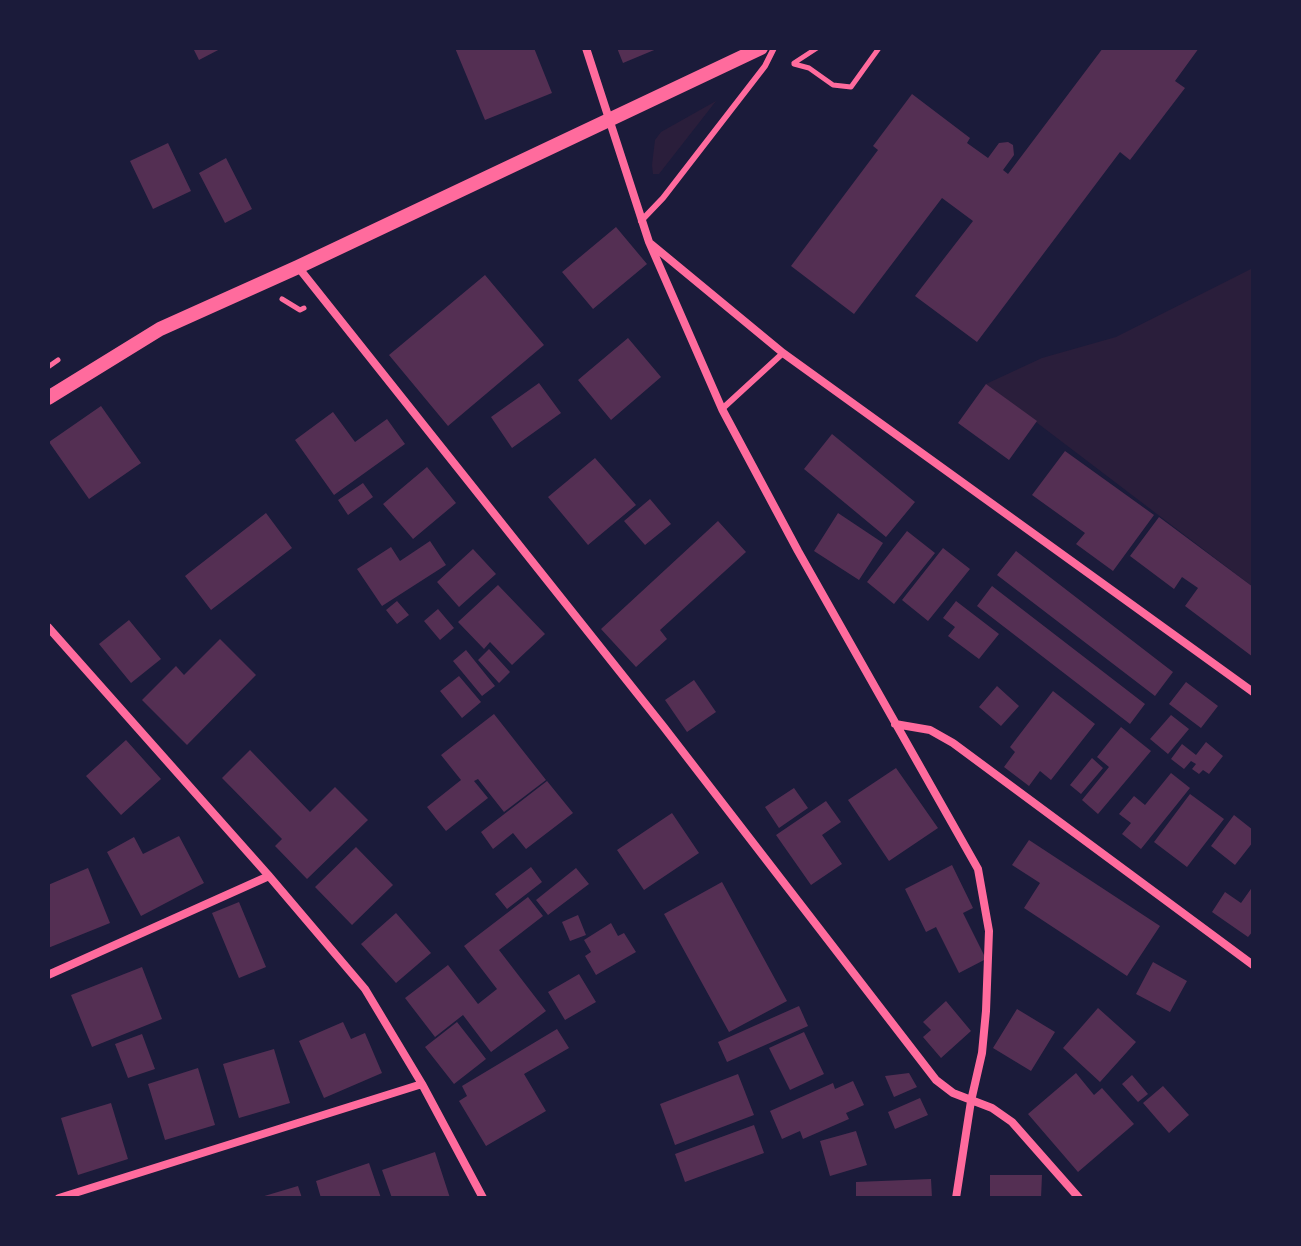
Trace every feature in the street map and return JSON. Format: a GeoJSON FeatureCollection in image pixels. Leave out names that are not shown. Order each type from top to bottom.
{"type":"FeatureCollection","features":[{"type":"Feature","properties":{"kind":"street"},"geometry":{"type":"LineString","coordinates":[[586,48],[641,221],[722,409],[978,869],[989,931],[982,1053],[956,1198]]}},
{"type":"Feature","properties":{"kind":"street"},"geometry":{"type":"LineString","coordinates":[[48,398],[160,329],[761,48]]}},
{"type":"Feature","properties":{"kind":"street"},"geometry":{"type":"LineString","coordinates":[[649,242],[783,353],[1253,692]]}},
{"type":"Feature","properties":{"kind":"street"},"geometry":{"type":"LineString","coordinates":[[298,267],[663,726],[936,1080],[953,1093],[992,1108],[1012,1122],[1079,1198]]}},
{"type":"Feature","properties":{"kind":"street"},"geometry":{"type":"LineString","coordinates":[[48,627],[365,989],[422,1084],[483,1198]]}},
{"type":"Feature","properties":{"kind":"street"},"geometry":{"type":"LineString","coordinates":[[895,724],[930,730],[953,743],[1253,965]]}},
{"type":"Feature","properties":{"kind":"street"},"geometry":{"type":"LineString","coordinates":[[48,975],[269,876]]}},
{"type":"Feature","properties":{"kind":"street"},"geometry":{"type":"LineString","coordinates":[[59,1198],[422,1084]]}},
{"type":"Feature","properties":{"kind":"lane"},"geometry":{"type":"LineString","coordinates":[[641,221],[663,198],[765,66],[774,48]]}},
{"type":"Feature","properties":{"kind":"lane"},"geometry":{"type":"LineString","coordinates":[[722,409],[783,353]]}},
{"type":"Feature","properties":{"kind":"path"},"geometry":{"type":"LineString","coordinates":[[786,60],[809,68],[833,85],[851,87],[879,48]]}},
{"type":"Feature","properties":{"kind":"path"},"geometry":{"type":"LineString","coordinates":[[794,64],[815,49]]}},
{"type":"Feature","properties":{"kind":"path"},"geometry":{"type":"LineString","coordinates":[[48,367],[58,360]]}},
{"type":"Feature","properties":{"kind":"shaded area"},"geometry":{"type":"Polygon","coordinates":[[[716,101],[659,174],[653,174],[655,140],[661,132],[716,101]]]}},
{"type":"Feature","properties":{"kind":"shaded area"},"geometry":{"type":"Polygon","coordinates":[[[1253,268],[1253,587],[986,384],[1042,358],[1116,337],[1253,268]]]}},
{"type":"Feature","properties":{"kind":"building"},"geometry":{"type":"Polygon","coordinates":[[[193,48],[222,48],[199,60],[193,48]]]}},
{"type":"Feature","properties":{"kind":"building"},"geometry":{"type":"Polygon","coordinates":[[[455,48],[534,48],[552,93],[485,120],[455,48]]]}},
{"type":"Feature","properties":{"kind":"building"},"geometry":{"type":"Polygon","coordinates":[[[617,48],[659,48],[623,63],[617,48]]]}},
{"type":"Feature","properties":{"kind":"building"},"geometry":{"type":"Polygon","coordinates":[[[1103,48],[1199,48],[1175,81],[1185,88],[1130,160],[1120,152],[977,342],[915,296],[973,221],[942,198],[854,314],[791,266],[878,150],[873,146],[912,94],[970,138],[967,143],[988,158],[999,143],[1013,145],[1014,155],[1003,170],[1008,174],[1103,48]]]}},
{"type":"Feature","properties":{"kind":"building"},"geometry":{"type":"Polygon","coordinates":[[[168,143],[191,191],[153,209],[130,161],[168,143]]]}},
{"type":"Feature","properties":{"kind":"building"},"geometry":{"type":"Polygon","coordinates":[[[226,158],[252,209],[225,223],[199,173],[226,158]]]}},
{"type":"Feature","properties":{"kind":"building"},"geometry":{"type":"Polygon","coordinates":[[[616,227],[647,264],[593,309],[562,272],[616,227]]]}},
{"type":"Feature","properties":{"kind":"building"},"geometry":{"type":"Polygon","coordinates":[[[485,275],[544,345],[448,426],[389,355],[485,275]]]}},
{"type":"Feature","properties":{"kind":"building"},"geometry":{"type":"Polygon","coordinates":[[[628,338],[661,377],[611,420],[578,380],[628,338]]]}},
{"type":"Feature","properties":{"kind":"building"},"geometry":{"type":"Polygon","coordinates":[[[539,383],[561,413],[512,448],[491,417],[539,383]]]}},
{"type":"Feature","properties":{"kind":"building"},"geometry":{"type":"Polygon","coordinates":[[[986,384],[1037,421],[1009,460],[958,423],[986,384]]]}},
{"type":"Feature","properties":{"kind":"building"},"geometry":{"type":"Polygon","coordinates":[[[101,406],[141,463],[89,499],[49,442],[101,406]]]}},
{"type":"Feature","properties":{"kind":"building"},"geometry":{"type":"Polygon","coordinates":[[[333,412],[355,442],[387,419],[405,444],[334,495],[295,440],[333,412]]]}},
{"type":"Feature","properties":{"kind":"building"},"geometry":{"type":"Polygon","coordinates":[[[832,434],[915,502],[886,537],[804,469],[832,434]]]}},
{"type":"Feature","properties":{"kind":"building"},"geometry":{"type":"Polygon","coordinates":[[[1065,451],[1154,515],[1113,571],[1076,544],[1085,533],[1032,495],[1065,451]]]}},
{"type":"Feature","properties":{"kind":"building"},"geometry":{"type":"Polygon","coordinates":[[[595,458],[636,505],[588,545],[548,497],[595,458]]]}},
{"type":"Feature","properties":{"kind":"building"},"geometry":{"type":"Polygon","coordinates":[[[427,467],[456,503],[413,539],[383,504],[427,467]]]}},
{"type":"Feature","properties":{"kind":"building"},"geometry":{"type":"Polygon","coordinates":[[[363,483],[373,497],[348,515],[338,500],[363,483]]]}},
{"type":"Feature","properties":{"kind":"building"},"geometry":{"type":"Polygon","coordinates":[[[650,499],[671,524],[645,545],[624,521],[650,499]]]}},
{"type":"Feature","properties":{"kind":"building"},"geometry":{"type":"Polygon","coordinates":[[[266,513],[292,548],[211,610],[185,576],[266,513]]]}},
{"type":"Feature","properties":{"kind":"building"},"geometry":{"type":"Polygon","coordinates":[[[838,513],[883,543],[859,580],[814,551],[838,513]]]}},
{"type":"Feature","properties":{"kind":"building"},"geometry":{"type":"Polygon","coordinates":[[[1159,517],[1253,587],[1253,657],[1185,606],[1198,588],[1182,577],[1174,589],[1130,556],[1159,517]]]}},
{"type":"Feature","properties":{"kind":"building"},"geometry":{"type":"Polygon","coordinates":[[[718,521],[746,552],[660,630],[667,639],[636,667],[601,629],[718,521]]]}},
{"type":"Feature","properties":{"kind":"building"},"geometry":{"type":"Polygon","coordinates":[[[907,531],[935,553],[894,604],[867,582],[907,531]]]}},
{"type":"Feature","properties":{"kind":"building"},"geometry":{"type":"Polygon","coordinates":[[[430,541],[446,565],[382,606],[357,569],[391,547],[400,561],[430,541]]]}},
{"type":"Feature","properties":{"kind":"building"},"geometry":{"type":"Polygon","coordinates":[[[943,548],[970,569],[928,621],[902,600],[943,548]]]}},
{"type":"Feature","properties":{"kind":"building"},"geometry":{"type":"Polygon","coordinates":[[[473,549],[496,574],[459,607],[437,582],[473,549]]]}},
{"type":"Feature","properties":{"kind":"building"},"geometry":{"type":"Polygon","coordinates":[[[1016,551],[1173,672],[1155,696],[997,575],[1016,551]]]}},
{"type":"Feature","properties":{"kind":"building"},"geometry":{"type":"Polygon","coordinates":[[[498,585],[545,634],[512,665],[490,642],[484,649],[458,622],[498,585]]]}},
{"type":"Feature","properties":{"kind":"building"},"geometry":{"type":"Polygon","coordinates":[[[992,586],[1145,704],[1130,724],[977,606],[992,586]]]}},
{"type":"Feature","properties":{"kind":"building"},"geometry":{"type":"Polygon","coordinates":[[[397,601],[409,615],[397,624],[386,610],[397,601]]]}},
{"type":"Feature","properties":{"kind":"building"},"geometry":{"type":"Polygon","coordinates":[[[956,601],[999,634],[979,659],[948,636],[955,627],[943,618],[956,601]]]}},
{"type":"Feature","properties":{"kind":"building"},"geometry":{"type":"Polygon","coordinates":[[[438,609],[454,628],[440,640],[424,621],[438,609]]]}},
{"type":"Feature","properties":{"kind":"building"},"geometry":{"type":"Polygon","coordinates":[[[129,620],[161,659],[131,683],[99,644],[129,620]]]}},
{"type":"Feature","properties":{"kind":"building"},"geometry":{"type":"Polygon","coordinates":[[[220,639],[256,675],[187,745],[142,700],[176,666],[184,675],[220,639]]]}},
{"type":"Feature","properties":{"kind":"building"},"geometry":{"type":"Polygon","coordinates":[[[489,649],[510,672],[499,683],[478,660],[489,649]]]}},
{"type":"Feature","properties":{"kind":"building"},"geometry":{"type":"Polygon","coordinates":[[[466,650],[495,686],[482,696],[453,661],[466,650]]]}},
{"type":"Feature","properties":{"kind":"building"},"geometry":{"type":"Polygon","coordinates":[[[459,676],[481,702],[462,718],[440,691],[459,676]]]}},
{"type":"Feature","properties":{"kind":"building"},"geometry":{"type":"Polygon","coordinates":[[[694,680],[716,712],[687,732],[665,700],[694,680]]]}},
{"type":"Feature","properties":{"kind":"building"},"geometry":{"type":"Polygon","coordinates":[[[1186,682],[1218,706],[1201,728],[1169,704],[1186,682]]]}},
{"type":"Feature","properties":{"kind":"building"},"geometry":{"type":"Polygon","coordinates":[[[997,686],[1019,706],[1001,726],[979,707],[997,686]]]}},
{"type":"Feature","properties":{"kind":"building"},"geometry":{"type":"Polygon","coordinates":[[[1053,691],[1095,724],[1051,780],[1040,771],[1029,786],[1004,767],[1015,752],[1010,747],[1053,691]]]}},
{"type":"Feature","properties":{"kind":"building"},"geometry":{"type":"Polygon","coordinates":[[[494,714],[546,780],[504,812],[478,779],[474,781],[488,798],[446,831],[427,807],[461,780],[441,755],[494,714]]]}},
{"type":"Feature","properties":{"kind":"building"},"geometry":{"type":"Polygon","coordinates":[[[1171,715],[1189,729],[1168,754],[1150,739],[1171,715]]]}},
{"type":"Feature","properties":{"kind":"building"},"geometry":{"type":"Polygon","coordinates":[[[1121,727],[1151,751],[1098,814],[1082,800],[1109,767],[1097,757],[1121,727]]]}},
{"type":"Feature","properties":{"kind":"building"},"geometry":{"type":"Polygon","coordinates":[[[126,740],[161,779],[121,815],[86,776],[126,740]]]}},
{"type":"Feature","properties":{"kind":"building"},"geometry":{"type":"Polygon","coordinates":[[[1206,742],[1223,756],[1209,774],[1203,770],[1199,774],[1192,769],[1196,764],[1191,761],[1184,769],[1171,759],[1182,744],[1196,755],[1206,742]]]}},
{"type":"Feature","properties":{"kind":"building"},"geometry":{"type":"Polygon","coordinates":[[[250,750],[310,812],[335,787],[368,820],[307,879],[275,846],[282,839],[222,778],[250,750]]]}},
{"type":"Feature","properties":{"kind":"building"},"geometry":{"type":"Polygon","coordinates":[[[1092,758],[1103,768],[1081,794],[1070,785],[1092,758]]]}},
{"type":"Feature","properties":{"kind":"building"},"geometry":{"type":"Polygon","coordinates":[[[896,768],[938,828],[889,861],[848,800],[896,768]]]}},
{"type":"Feature","properties":{"kind":"building"},"geometry":{"type":"Polygon","coordinates":[[[1171,773],[1190,788],[1141,849],[1122,834],[1131,823],[1119,814],[1134,796],[1145,805],[1171,773]]]}},
{"type":"Feature","properties":{"kind":"building"},"geometry":{"type":"Polygon","coordinates":[[[547,781],[573,813],[526,849],[513,833],[493,849],[481,832],[547,781]]]}},
{"type":"Feature","properties":{"kind":"building"},"geometry":{"type":"Polygon","coordinates":[[[794,788],[808,808],[779,828],[765,807],[794,788]]]}},
{"type":"Feature","properties":{"kind":"building"},"geometry":{"type":"Polygon","coordinates":[[[1190,794],[1224,819],[1187,867],[1154,842],[1190,794]]]}},
{"type":"Feature","properties":{"kind":"building"},"geometry":{"type":"Polygon","coordinates":[[[826,801],[841,822],[822,835],[842,864],[811,885],[776,835],[826,801]]]}},
{"type":"Feature","properties":{"kind":"building"},"geometry":{"type":"Polygon","coordinates":[[[672,813],[699,853],[644,890],[617,850],[672,813]]]}},
{"type":"Feature","properties":{"kind":"building"},"geometry":{"type":"Polygon","coordinates":[[[1234,815],[1253,830],[1253,842],[1235,865],[1211,846],[1234,815]]]}},
{"type":"Feature","properties":{"kind":"building"},"geometry":{"type":"Polygon","coordinates":[[[179,836],[204,883],[141,916],[107,852],[134,837],[143,854],[179,836]]]}},
{"type":"Feature","properties":{"kind":"building"},"geometry":{"type":"Polygon","coordinates":[[[1029,840],[1160,926],[1127,976],[1024,908],[1040,883],[1012,865],[1029,840]]]}},
{"type":"Feature","properties":{"kind":"building"},"geometry":{"type":"Polygon","coordinates":[[[356,847],[393,885],[352,925],[315,887],[356,847]]]}},
{"type":"Feature","properties":{"kind":"building"},"geometry":{"type":"Polygon","coordinates":[[[952,865],[973,908],[963,913],[986,959],[959,973],[936,927],[926,932],[905,889],[952,865]]]}},
{"type":"Feature","properties":{"kind":"building"},"geometry":{"type":"Polygon","coordinates":[[[531,867],[542,882],[507,909],[495,894],[531,867]]]}},
{"type":"Feature","properties":{"kind":"building"},"geometry":{"type":"Polygon","coordinates":[[[88,868],[110,923],[48,948],[48,885],[88,868]]]}},
{"type":"Feature","properties":{"kind":"building"},"geometry":{"type":"Polygon","coordinates":[[[576,868],[589,884],[548,915],[536,900],[576,868]]]}},
{"type":"Feature","properties":{"kind":"building"},"geometry":{"type":"Polygon","coordinates":[[[722,882],[787,1001],[729,1032],[664,914],[722,882]]]}},
{"type":"Feature","properties":{"kind":"building"},"geometry":{"type":"Polygon","coordinates":[[[1253,886],[1253,931],[1248,937],[1212,912],[1225,892],[1241,903],[1253,886]]]}},
{"type":"Feature","properties":{"kind":"building"},"geometry":{"type":"Polygon","coordinates":[[[528,897],[543,916],[499,950],[546,1011],[491,1052],[463,1015],[435,1037],[405,998],[448,965],[478,1004],[497,989],[464,946],[528,897]]]}},
{"type":"Feature","properties":{"kind":"building"},"geometry":{"type":"Polygon","coordinates":[[[239,902],[266,967],[239,978],[212,913],[239,902]]]}},
{"type":"Feature","properties":{"kind":"building"},"geometry":{"type":"Polygon","coordinates":[[[396,913],[431,953],[396,983],[361,944],[396,913]]]}},
{"type":"Feature","properties":{"kind":"building"},"geometry":{"type":"Polygon","coordinates":[[[578,915],[586,935],[570,941],[562,922],[578,915]]]}},
{"type":"Feature","properties":{"kind":"building"},"geometry":{"type":"Polygon","coordinates":[[[611,923],[618,936],[624,933],[636,952],[596,975],[585,956],[591,952],[584,940],[611,923]]]}},
{"type":"Feature","properties":{"kind":"building"},"geometry":{"type":"Polygon","coordinates":[[[1153,962],[1187,981],[1170,1012],[1136,994],[1153,962]]]}},
{"type":"Feature","properties":{"kind":"building"},"geometry":{"type":"Polygon","coordinates":[[[142,967],[162,1019],[92,1047],[71,995],[142,967]]]}},
{"type":"Feature","properties":{"kind":"building"},"geometry":{"type":"Polygon","coordinates":[[[579,974],[596,1002],[565,1020],[548,992],[579,974]]]}},
{"type":"Feature","properties":{"kind":"building"},"geometry":{"type":"Polygon","coordinates":[[[946,1001],[971,1031],[941,1058],[923,1037],[931,1030],[923,1022],[946,1001]]]}},
{"type":"Feature","properties":{"kind":"building"},"geometry":{"type":"Polygon","coordinates":[[[799,1006],[808,1026],[727,1062],[718,1042],[799,1006]]]}},
{"type":"Feature","properties":{"kind":"building"},"geometry":{"type":"Polygon","coordinates":[[[1098,1008],[1136,1042],[1100,1082],[1063,1048],[1098,1008]]]}},
{"type":"Feature","properties":{"kind":"building"},"geometry":{"type":"Polygon","coordinates":[[[1017,1009],[1055,1032],[1031,1071],[993,1048],[1017,1009]]]}},
{"type":"Feature","properties":{"kind":"building"},"geometry":{"type":"Polygon","coordinates":[[[343,1022],[351,1039],[365,1033],[382,1073],[324,1098],[299,1041],[343,1022]]]}},
{"type":"Feature","properties":{"kind":"building"},"geometry":{"type":"Polygon","coordinates":[[[457,1022],[486,1059],[454,1084],[425,1047],[457,1022]]]}},
{"type":"Feature","properties":{"kind":"building"},"geometry":{"type":"Polygon","coordinates":[[[557,1029],[569,1048],[524,1074],[546,1111],[486,1146],[459,1101],[467,1096],[462,1086],[557,1029]]]}},
{"type":"Feature","properties":{"kind":"building"},"geometry":{"type":"Polygon","coordinates":[[[804,1032],[824,1074],[790,1090],[769,1048],[804,1032]]]}},
{"type":"Feature","properties":{"kind":"building"},"geometry":{"type":"Polygon","coordinates":[[[142,1034],[155,1069],[128,1078],[115,1044],[142,1034]]]}},
{"type":"Feature","properties":{"kind":"building"},"geometry":{"type":"Polygon","coordinates":[[[274,1049],[290,1103],[239,1118],[223,1064],[274,1049]]]}},
{"type":"Feature","properties":{"kind":"building"},"geometry":{"type":"Polygon","coordinates":[[[198,1068],[215,1125],[165,1140],[148,1084],[198,1068]]]}},
{"type":"Feature","properties":{"kind":"building"},"geometry":{"type":"Polygon","coordinates":[[[909,1073],[917,1087],[894,1097],[885,1076],[909,1073]]]}},
{"type":"Feature","properties":{"kind":"building"},"geometry":{"type":"Polygon","coordinates":[[[1076,1073],[1094,1095],[1102,1088],[1134,1124],[1078,1172],[1028,1114],[1076,1073]]]}},
{"type":"Feature","properties":{"kind":"building"},"geometry":{"type":"Polygon","coordinates":[[[738,1074],[754,1115],[675,1145],[660,1104],[738,1074]]]}},
{"type":"Feature","properties":{"kind":"building"},"geometry":{"type":"Polygon","coordinates":[[[1132,1075],[1148,1094],[1138,1102],[1122,1084],[1132,1075]]]}},
{"type":"Feature","properties":{"kind":"building"},"geometry":{"type":"Polygon","coordinates":[[[853,1081],[864,1105],[846,1113],[849,1119],[803,1139],[800,1131],[782,1139],[770,1111],[833,1083],[835,1089],[853,1081]]]}},
{"type":"Feature","properties":{"kind":"building"},"geometry":{"type":"Polygon","coordinates":[[[1163,1086],[1189,1115],[1169,1133],[1143,1103],[1163,1086]]]}},
{"type":"Feature","properties":{"kind":"building"},"geometry":{"type":"Polygon","coordinates":[[[920,1098],[928,1115],[895,1129],[888,1112],[920,1098]]]}},
{"type":"Feature","properties":{"kind":"building"},"geometry":{"type":"Polygon","coordinates":[[[111,1103],[128,1159],[78,1175],[61,1118],[111,1103]]]}},
{"type":"Feature","properties":{"kind":"building"},"geometry":{"type":"Polygon","coordinates":[[[754,1125],[764,1153],[685,1182],[675,1154],[754,1125]]]}},
{"type":"Feature","properties":{"kind":"building"},"geometry":{"type":"Polygon","coordinates":[[[856,1131],[867,1165],[830,1176],[820,1141],[856,1131]]]}},
{"type":"Feature","properties":{"kind":"building"},"geometry":{"type":"Polygon","coordinates":[[[435,1152],[450,1198],[392,1198],[382,1170],[435,1152]]]}},
{"type":"Feature","properties":{"kind":"building"},"geometry":{"type":"Polygon","coordinates":[[[369,1163],[381,1198],[321,1198],[316,1181],[369,1163]]]}},
{"type":"Feature","properties":{"kind":"building"},"geometry":{"type":"Polygon","coordinates":[[[990,1175],[1042,1175],[1041,1198],[990,1198],[990,1175]]]}},
{"type":"Feature","properties":{"kind":"building"},"geometry":{"type":"Polygon","coordinates":[[[931,1179],[932,1198],[856,1198],[856,1182],[931,1179]]]}},
{"type":"Feature","properties":{"kind":"building"},"geometry":{"type":"Polygon","coordinates":[[[298,1186],[302,1198],[261,1198],[261,1197],[298,1186]]]}}]}
